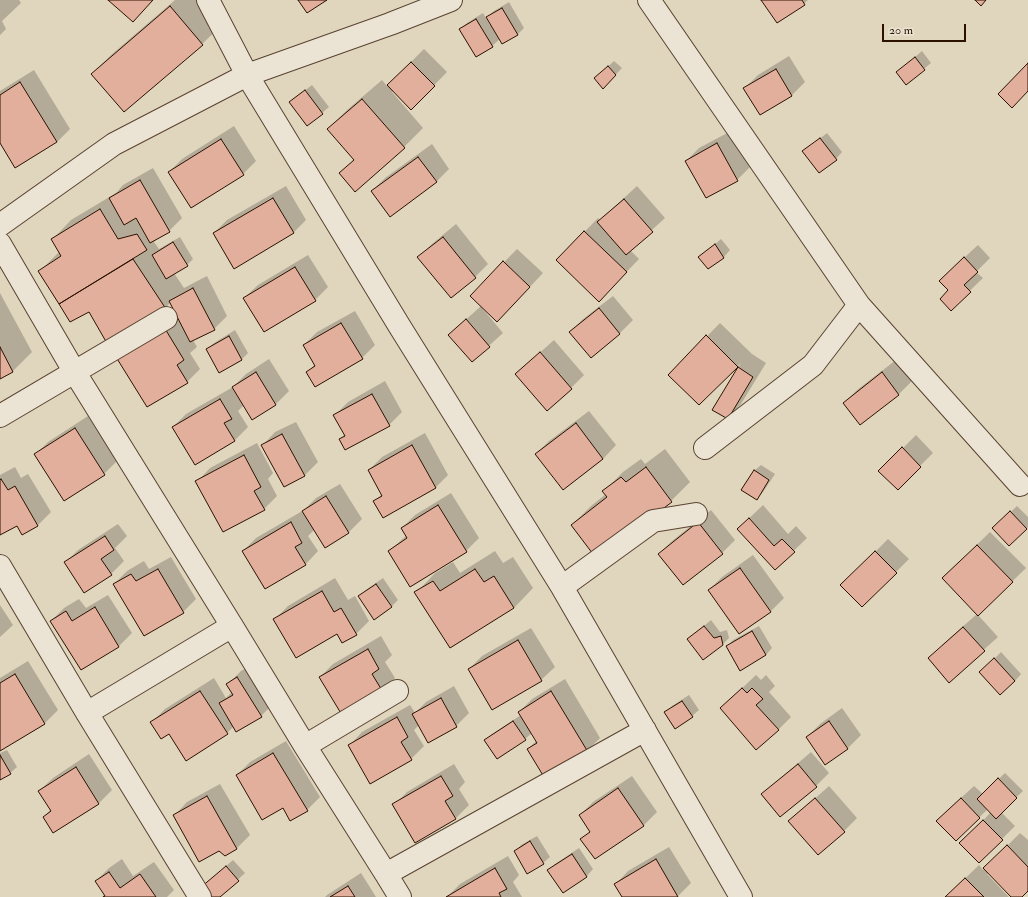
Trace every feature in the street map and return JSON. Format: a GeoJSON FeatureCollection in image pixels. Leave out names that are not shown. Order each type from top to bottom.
{"type":"FeatureCollection","features":[{"type":"Feature","properties":{"kind":"street"},"geometry":{"type":"LineString","coordinates":[[208,0],[247,75],[400,328],[562,587],[741,897]]}},
{"type":"Feature","properties":{"kind":"street"},"geometry":{"type":"LineString","coordinates":[[0,225],[114,144],[247,75],[390,24],[451,0]]}},
{"type":"Feature","properties":{"kind":"street"},"geometry":{"type":"LineString","coordinates":[[649,0],[859,305],[1020,485]]}},
{"type":"Feature","properties":{"kind":"street"},"geometry":{"type":"LineString","coordinates":[[0,244],[74,372],[400,897]]}},
{"type":"Feature","properties":{"kind":"street"},"geometry":{"type":"LineString","coordinates":[[705,448],[813,365],[859,305]]}},
{"type":"Feature","properties":{"kind":"street"},"geometry":{"type":"LineString","coordinates":[[0,416],[166,318]]}},
{"type":"Feature","properties":{"kind":"street"},"geometry":{"type":"LineString","coordinates":[[562,587],[653,521],[696,514]]}},
{"type":"Feature","properties":{"kind":"street"},"geometry":{"type":"LineString","coordinates":[[0,566],[87,713],[200,897]]}},
{"type":"Feature","properties":{"kind":"street"},"geometry":{"type":"LineString","coordinates":[[87,713],[232,626]]}},
{"type":"Feature","properties":{"kind":"street"},"geometry":{"type":"LineString","coordinates":[[305,746],[397,691]]}},
{"type":"Feature","properties":{"kind":"street"},"geometry":{"type":"LineString","coordinates":[[386,874],[645,730]]}},
{"type":"Feature","properties":{"kind":"building"},"geometry":{"type":"Polygon","coordinates":[[[108,0],[153,0],[133,22],[108,0]]]}},
{"type":"Feature","properties":{"kind":"building"},"geometry":{"type":"Polygon","coordinates":[[[298,0],[327,0],[307,13],[298,0]]]}},
{"type":"Feature","properties":{"kind":"building"},"geometry":{"type":"Polygon","coordinates":[[[761,0],[802,0],[805,5],[777,23],[761,0]]]}},
{"type":"Feature","properties":{"kind":"building"},"geometry":{"type":"Polygon","coordinates":[[[975,0],[986,0],[981,6],[975,0]]]}},
{"type":"Feature","properties":{"kind":"building"},"geometry":{"type":"Polygon","coordinates":[[[170,6],[203,45],[124,112],[91,74],[170,6]]]}},
{"type":"Feature","properties":{"kind":"building"},"geometry":{"type":"Polygon","coordinates":[[[502,8],[518,35],[502,44],[486,17],[502,8]]]}},
{"type":"Feature","properties":{"kind":"building"},"geometry":{"type":"Polygon","coordinates":[[[476,19],[493,47],[476,57],[459,29],[476,19]]]}},
{"type":"Feature","properties":{"kind":"building"},"geometry":{"type":"Polygon","coordinates":[[[915,57],[925,70],[906,85],[896,72],[915,57]]]}},
{"type":"Feature","properties":{"kind":"building"},"geometry":{"type":"Polygon","coordinates":[[[411,62],[435,86],[411,110],[387,85],[411,62]]]}},
{"type":"Feature","properties":{"kind":"building"},"geometry":{"type":"Polygon","coordinates":[[[1028,63],[1028,91],[1012,108],[998,94],[1028,63]]]}},
{"type":"Feature","properties":{"kind":"building"},"geometry":{"type":"Polygon","coordinates":[[[608,66],[616,75],[603,89],[594,78],[608,66]]]}},
{"type":"Feature","properties":{"kind":"building"},"geometry":{"type":"Polygon","coordinates":[[[776,69],[792,96],[760,115],[743,88],[776,69]]]}},
{"type":"Feature","properties":{"kind":"building"},"geometry":{"type":"Polygon","coordinates":[[[20,82],[57,142],[15,168],[0,143],[0,95],[20,82]]]}},
{"type":"Feature","properties":{"kind":"building"},"geometry":{"type":"Polygon","coordinates":[[[305,90],[323,114],[307,126],[289,102],[305,90]]]}},
{"type":"Feature","properties":{"kind":"building"},"geometry":{"type":"Polygon","coordinates":[[[362,99],[405,148],[355,192],[339,173],[354,160],[327,129],[362,99]]]}},
{"type":"Feature","properties":{"kind":"building"},"geometry":{"type":"Polygon","coordinates":[[[820,138],[837,160],[819,173],[802,151],[820,138]]]}},
{"type":"Feature","properties":{"kind":"building"},"geometry":{"type":"Polygon","coordinates":[[[221,139],[244,175],[191,208],[168,172],[221,139]]]}},
{"type":"Feature","properties":{"kind":"building"},"geometry":{"type":"Polygon","coordinates":[[[717,143],[738,181],[706,198],[685,161],[717,143]]]}},
{"type":"Feature","properties":{"kind":"building"},"geometry":{"type":"Polygon","coordinates":[[[418,157],[437,182],[390,217],[371,191],[418,157]]]}},
{"type":"Feature","properties":{"kind":"building"},"geometry":{"type":"Polygon","coordinates":[[[140,180],[170,232],[150,243],[136,218],[124,225],[109,198],[140,180]]]}},
{"type":"Feature","properties":{"kind":"building"},"geometry":{"type":"Polygon","coordinates":[[[273,198],[294,233],[234,269],[213,233],[273,198]]]}},
{"type":"Feature","properties":{"kind":"building"},"geometry":{"type":"Polygon","coordinates":[[[624,199],[653,232],[626,255],[597,222],[624,199]]]}},
{"type":"Feature","properties":{"kind":"building"},"geometry":{"type":"Polygon","coordinates":[[[100,209],[118,239],[137,234],[147,250],[59,304],[38,271],[61,256],[51,239],[100,209]]]}},
{"type":"Feature","properties":{"kind":"building"},"geometry":{"type":"Polygon","coordinates":[[[584,231],[627,272],[599,302],[556,260],[584,231]]]}},
{"type":"Feature","properties":{"kind":"building"},"geometry":{"type":"Polygon","coordinates":[[[443,237],[476,278],[451,298],[417,257],[443,237]]]}},
{"type":"Feature","properties":{"kind":"building"},"geometry":{"type":"Polygon","coordinates":[[[173,242],[188,266],[166,279],[152,255],[173,242]]]}},
{"type":"Feature","properties":{"kind":"building"},"geometry":{"type":"Polygon","coordinates":[[[715,244],[724,258],[708,269],[698,257],[715,244]]]}},
{"type":"Feature","properties":{"kind":"building"},"geometry":{"type":"Polygon","coordinates":[[[964,257],[978,272],[964,285],[971,292],[951,311],[940,299],[948,290],[939,281],[964,257]]]}},
{"type":"Feature","properties":{"kind":"building"},"geometry":{"type":"Polygon","coordinates":[[[133,259],[166,309],[108,345],[89,312],[70,322],[59,304],[133,259]]]}},
{"type":"Feature","properties":{"kind":"building"},"geometry":{"type":"Polygon","coordinates":[[[503,261],[530,287],[497,322],[470,296],[503,261]]]}},
{"type":"Feature","properties":{"kind":"building"},"geometry":{"type":"Polygon","coordinates":[[[295,267],[316,301],[264,332],[243,298],[295,267]]]}},
{"type":"Feature","properties":{"kind":"building"},"geometry":{"type":"Polygon","coordinates":[[[193,288],[215,330],[190,342],[169,301],[193,288]]]}},
{"type":"Feature","properties":{"kind":"building"},"geometry":{"type":"Polygon","coordinates":[[[599,308],[620,334],[591,358],[569,332],[599,308]]]}},
{"type":"Feature","properties":{"kind":"building"},"geometry":{"type":"Polygon","coordinates":[[[466,319],[490,347],[472,362],[448,335],[466,319]]]}},
{"type":"Feature","properties":{"kind":"building"},"geometry":{"type":"Polygon","coordinates":[[[341,323],[363,359],[315,387],[306,372],[315,366],[303,345],[341,323]]]}},
{"type":"Feature","properties":{"kind":"building"},"geometry":{"type":"Polygon","coordinates":[[[164,327],[184,360],[177,365],[188,383],[147,407],[116,357],[164,327]]]}},
{"type":"Feature","properties":{"kind":"building"},"geometry":{"type":"Polygon","coordinates":[[[706,335],[738,367],[699,405],[668,375],[706,335]]]}},
{"type":"Feature","properties":{"kind":"building"},"geometry":{"type":"Polygon","coordinates":[[[229,336],[242,360],[219,373],[206,349],[229,336]]]}},
{"type":"Feature","properties":{"kind":"building"},"geometry":{"type":"Polygon","coordinates":[[[0,347],[13,372],[0,379],[0,347]]]}},
{"type":"Feature","properties":{"kind":"building"},"geometry":{"type":"Polygon","coordinates":[[[540,352],[572,389],[547,411],[515,374],[540,352]]]}},
{"type":"Feature","properties":{"kind":"building"},"geometry":{"type":"Polygon","coordinates":[[[738,367],[753,377],[728,419],[712,410],[738,367]]]}},
{"type":"Feature","properties":{"kind":"building"},"geometry":{"type":"Polygon","coordinates":[[[256,372],[276,405],[252,420],[232,387],[256,372]]]}},
{"type":"Feature","properties":{"kind":"building"},"geometry":{"type":"Polygon","coordinates":[[[882,372],[899,395],[860,425],[843,403],[882,372]]]}},
{"type":"Feature","properties":{"kind":"building"},"geometry":{"type":"Polygon","coordinates":[[[372,394],[390,426],[345,450],[339,439],[345,436],[333,415],[372,394]]]}},
{"type":"Feature","properties":{"kind":"building"},"geometry":{"type":"Polygon","coordinates":[[[220,399],[232,419],[224,423],[235,441],[195,465],[172,427],[220,399]]]}},
{"type":"Feature","properties":{"kind":"building"},"geometry":{"type":"Polygon","coordinates":[[[576,423],[603,459],[563,490],[535,454],[576,423]]]}},
{"type":"Feature","properties":{"kind":"building"},"geometry":{"type":"Polygon","coordinates":[[[75,428],[105,475],[64,501],[34,454],[75,428]]]}},
{"type":"Feature","properties":{"kind":"building"},"geometry":{"type":"Polygon","coordinates":[[[282,434],[305,476],[284,487],[261,445],[282,434]]]}},
{"type":"Feature","properties":{"kind":"building"},"geometry":{"type":"Polygon","coordinates":[[[412,445],[436,488],[383,518],[373,501],[382,496],[368,470],[412,445]]]}},
{"type":"Feature","properties":{"kind":"building"},"geometry":{"type":"Polygon","coordinates":[[[902,447],[921,467],[898,490],[878,471],[902,447]]]}},
{"type":"Feature","properties":{"kind":"building"},"geometry":{"type":"Polygon","coordinates":[[[244,455],[261,487],[254,491],[265,510],[223,532],[195,481],[244,455]]]}},
{"type":"Feature","properties":{"kind":"building"},"geometry":{"type":"Polygon","coordinates":[[[646,467],[672,502],[596,558],[571,525],[607,497],[602,491],[621,477],[626,482],[646,467]]]}},
{"type":"Feature","properties":{"kind":"building"},"geometry":{"type":"Polygon","coordinates":[[[754,470],[769,480],[757,500],[741,490],[754,470]]]}},
{"type":"Feature","properties":{"kind":"building"},"geometry":{"type":"Polygon","coordinates":[[[1,479],[8,490],[15,486],[38,526],[22,535],[17,526],[0,535],[1,479]]]}},
{"type":"Feature","properties":{"kind":"building"},"geometry":{"type":"Polygon","coordinates":[[[326,496],[349,533],[325,548],[302,511],[326,496]]]}},
{"type":"Feature","properties":{"kind":"building"},"geometry":{"type":"Polygon","coordinates":[[[438,505],[467,552],[410,587],[388,551],[407,538],[401,528],[438,505]]]}},
{"type":"Feature","properties":{"kind":"building"},"geometry":{"type":"Polygon","coordinates":[[[1010,511],[1027,529],[1009,546],[992,528],[1010,511]]]}},
{"type":"Feature","properties":{"kind":"building"},"geometry":{"type":"Polygon","coordinates":[[[749,518],[774,546],[782,539],[795,552],[775,570],[737,529],[749,518]]]}},
{"type":"Feature","properties":{"kind":"building"},"geometry":{"type":"Polygon","coordinates":[[[291,522],[302,543],[295,547],[306,565],[265,589],[242,551],[291,522]]]}},
{"type":"Feature","properties":{"kind":"building"},"geometry":{"type":"Polygon","coordinates":[[[698,522],[723,554],[683,585],[658,554],[698,522]]]}},
{"type":"Feature","properties":{"kind":"building"},"geometry":{"type":"Polygon","coordinates":[[[105,536],[114,550],[101,559],[112,575],[84,593],[64,562],[105,536]]]}},
{"type":"Feature","properties":{"kind":"building"},"geometry":{"type":"Polygon","coordinates":[[[977,545],[1013,582],[978,616],[942,578],[977,545]]]}},
{"type":"Feature","properties":{"kind":"building"},"geometry":{"type":"Polygon","coordinates":[[[875,551],[897,573],[862,607],[840,585],[875,551]]]}},
{"type":"Feature","properties":{"kind":"building"},"geometry":{"type":"Polygon","coordinates":[[[740,568],[771,612],[739,634],[708,590],[740,568]]]}},
{"type":"Feature","properties":{"kind":"building"},"geometry":{"type":"Polygon","coordinates":[[[158,569],[184,613],[144,636],[113,584],[131,574],[136,581],[158,569]]]}},
{"type":"Feature","properties":{"kind":"building"},"geometry":{"type":"Polygon","coordinates":[[[475,569],[484,582],[494,576],[514,608],[450,648],[414,592],[433,581],[440,591],[475,569]]]}},
{"type":"Feature","properties":{"kind":"building"},"geometry":{"type":"Polygon","coordinates":[[[376,584],[392,607],[374,620],[358,596],[376,584]]]}},
{"type":"Feature","properties":{"kind":"building"},"geometry":{"type":"Polygon","coordinates":[[[322,591],[334,612],[341,608],[357,635],[342,643],[337,634],[296,658],[273,619],[322,591]]]}},
{"type":"Feature","properties":{"kind":"building"},"geometry":{"type":"Polygon","coordinates":[[[95,607],[119,647],[81,670],[50,621],[66,611],[72,621],[95,607]]]}},
{"type":"Feature","properties":{"kind":"building"},"geometry":{"type":"Polygon","coordinates":[[[704,626],[714,638],[721,636],[723,645],[703,660],[687,639],[704,626]]]}},
{"type":"Feature","properties":{"kind":"building"},"geometry":{"type":"Polygon","coordinates":[[[963,627],[985,651],[949,683],[928,658],[963,627]]]}},
{"type":"Feature","properties":{"kind":"building"},"geometry":{"type":"Polygon","coordinates":[[[752,631],[766,655],[740,671],[726,646],[752,631]]]}},
{"type":"Feature","properties":{"kind":"building"},"geometry":{"type":"Polygon","coordinates":[[[518,640],[542,681],[492,710],[468,669],[518,640]]]}},
{"type":"Feature","properties":{"kind":"building"},"geometry":{"type":"Polygon","coordinates":[[[368,649],[379,669],[372,674],[383,692],[342,715],[319,677],[368,649]]]}},
{"type":"Feature","properties":{"kind":"building"},"geometry":{"type":"Polygon","coordinates":[[[994,658],[1015,681],[1000,695],[979,672],[994,658]]]}},
{"type":"Feature","properties":{"kind":"building"},"geometry":{"type":"Polygon","coordinates":[[[15,674],[45,724],[0,751],[0,683],[15,674]]]}},
{"type":"Feature","properties":{"kind":"building"},"geometry":{"type":"Polygon","coordinates":[[[237,677],[262,717],[236,732],[219,703],[233,695],[226,684],[237,677]]]}},
{"type":"Feature","properties":{"kind":"building"},"geometry":{"type":"Polygon","coordinates":[[[742,688],[747,693],[752,688],[763,699],[756,705],[779,730],[756,750],[720,708],[742,688]]]}},
{"type":"Feature","properties":{"kind":"building"},"geometry":{"type":"Polygon","coordinates":[[[200,691],[228,734],[186,761],[169,734],[161,739],[150,722],[200,691]]]}},
{"type":"Feature","properties":{"kind":"building"},"geometry":{"type":"Polygon","coordinates":[[[551,691],[588,752],[544,777],[527,749],[537,743],[518,712],[551,691]]]}},
{"type":"Feature","properties":{"kind":"building"},"geometry":{"type":"Polygon","coordinates":[[[441,698],[457,727],[428,743],[412,714],[441,698]]]}},
{"type":"Feature","properties":{"kind":"building"},"geometry":{"type":"Polygon","coordinates":[[[682,701],[693,717],[675,729],[664,712],[682,701]]]}},
{"type":"Feature","properties":{"kind":"building"},"geometry":{"type":"Polygon","coordinates":[[[397,717],[408,737],[401,742],[412,760],[370,784],[348,745],[397,717]]]}},
{"type":"Feature","properties":{"kind":"building"},"geometry":{"type":"Polygon","coordinates":[[[513,721],[526,740],[497,759],[484,740],[513,721]]]}},
{"type":"Feature","properties":{"kind":"building"},"geometry":{"type":"Polygon","coordinates":[[[829,721],[848,749],[825,765],[806,737],[829,721]]]}},
{"type":"Feature","properties":{"kind":"building"},"geometry":{"type":"Polygon","coordinates":[[[273,753],[308,811],[290,821],[283,808],[262,820],[236,775],[273,753]]]}},
{"type":"Feature","properties":{"kind":"building"},"geometry":{"type":"Polygon","coordinates":[[[0,755],[11,774],[0,780],[0,755]]]}},
{"type":"Feature","properties":{"kind":"building"},"geometry":{"type":"Polygon","coordinates":[[[798,764],[817,787],[780,817],[761,794],[798,764]]]}},
{"type":"Feature","properties":{"kind":"building"},"geometry":{"type":"Polygon","coordinates":[[[76,767],[99,804],[53,833],[43,817],[51,811],[38,791],[76,767]]]}},
{"type":"Feature","properties":{"kind":"building"},"geometry":{"type":"Polygon","coordinates":[[[441,776],[453,796],[445,801],[456,819],[415,843],[392,804],[441,776]]]}},
{"type":"Feature","properties":{"kind":"building"},"geometry":{"type":"Polygon","coordinates":[[[998,778],[1017,798],[996,819],[977,799],[998,778]]]}},
{"type":"Feature","properties":{"kind":"building"},"geometry":{"type":"Polygon","coordinates":[[[618,788],[644,826],[595,859],[580,839],[590,832],[579,815],[618,788]]]}},
{"type":"Feature","properties":{"kind":"building"},"geometry":{"type":"Polygon","coordinates":[[[207,796],[237,849],[225,856],[219,851],[199,862],[173,815],[207,796]]]}},
{"type":"Feature","properties":{"kind":"building"},"geometry":{"type":"Polygon","coordinates":[[[815,798],[845,832],[818,855],[788,821],[815,798]]]}},
{"type":"Feature","properties":{"kind":"building"},"geometry":{"type":"Polygon","coordinates":[[[961,798],[980,818],[956,841],[936,821],[961,798]]]}},
{"type":"Feature","properties":{"kind":"building"},"geometry":{"type":"Polygon","coordinates":[[[983,820],[1003,840],[979,863],[959,843],[983,820]]]}},
{"type":"Feature","properties":{"kind":"building"},"geometry":{"type":"Polygon","coordinates":[[[530,841],[544,864],[527,874],[514,851],[530,841]]]}},
{"type":"Feature","properties":{"kind":"building"},"geometry":{"type":"Polygon","coordinates":[[[1007,845],[1028,867],[1028,891],[1022,897],[1011,897],[983,868],[1007,845]]]}},
{"type":"Feature","properties":{"kind":"building"},"geometry":{"type":"Polygon","coordinates":[[[572,854],[587,877],[563,893],[547,870],[572,854]]]}},
{"type":"Feature","properties":{"kind":"building"},"geometry":{"type":"Polygon","coordinates":[[[656,859],[678,897],[622,897],[614,884],[656,859]]]}},
{"type":"Feature","properties":{"kind":"building"},"geometry":{"type":"Polygon","coordinates":[[[226,866],[239,881],[220,897],[208,897],[200,888],[226,866]]]}},
{"type":"Feature","properties":{"kind":"building"},"geometry":{"type":"Polygon","coordinates":[[[495,868],[507,889],[499,893],[501,897],[446,897],[495,868]]]}},
{"type":"Feature","properties":{"kind":"building"},"geometry":{"type":"Polygon","coordinates":[[[109,872],[120,888],[140,874],[156,897],[103,897],[105,896],[95,881],[109,872]]]}},
{"type":"Feature","properties":{"kind":"building"},"geometry":{"type":"Polygon","coordinates":[[[965,878],[984,897],[945,897],[965,878]]]}},
{"type":"Feature","properties":{"kind":"building"},"geometry":{"type":"Polygon","coordinates":[[[348,886],[355,897],[330,897],[348,886]]]}}]}
